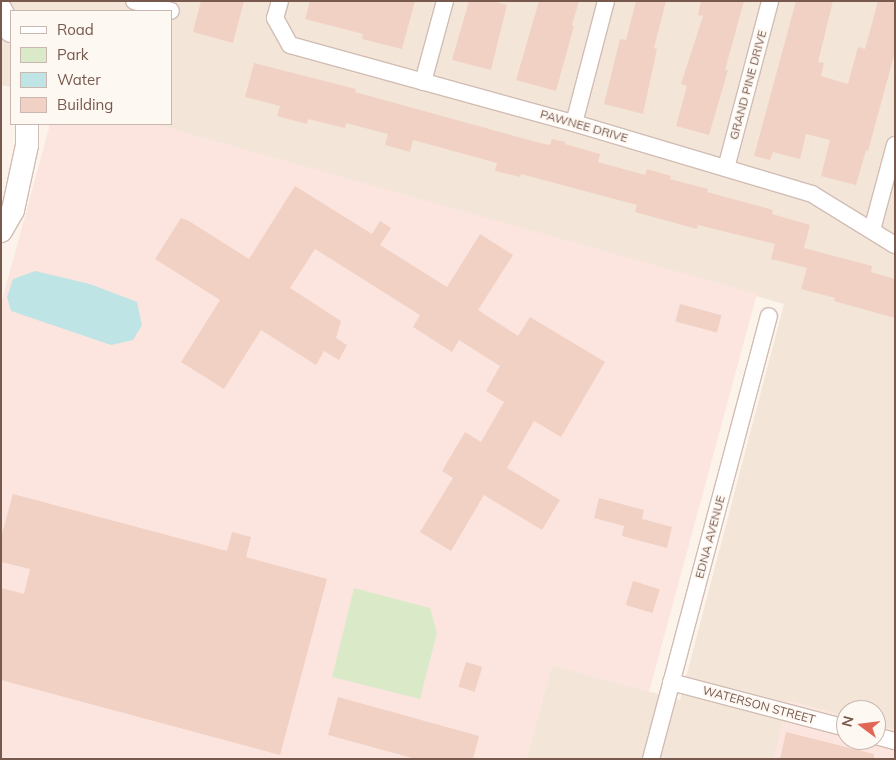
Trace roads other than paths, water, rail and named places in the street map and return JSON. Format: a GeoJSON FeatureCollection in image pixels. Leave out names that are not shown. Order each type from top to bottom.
{"type":"FeatureCollection","features":[{"type":"Feature","properties":{"kind":"street"},"geometry":{"type":"LineString","coordinates":[[134,1],[167,10]]}},
{"type":"Feature","properties":{"kind":"street","name":"PAWNEE DRIVE"},"geometry":{"type":"LineString","coordinates":[[280,1],[276,18],[290,45],[574,123],[812,194],[895,245]]}},
{"type":"Feature","properties":{"kind":"street"},"geometry":{"type":"LineString","coordinates":[[424,82],[445,1]]}},
{"type":"Feature","properties":{"kind":"street"},"geometry":{"type":"LineString","coordinates":[[574,123],[606,1]]}},
{"type":"Feature","properties":{"kind":"street","name":"GRAND PINE DRIVE"},"geometry":{"type":"LineString","coordinates":[[726,168],[770,1]]}},
{"type":"Feature","properties":{"kind":"street"},"geometry":{"type":"LineString","coordinates":[[1,10],[10,29]]}},
{"type":"Feature","properties":{"kind":"street"},"geometry":{"type":"LineString","coordinates":[[1,231],[13,210],[27,145],[27,125]]}},
{"type":"Feature","properties":{"kind":"street"},"geometry":{"type":"LineString","coordinates":[[872,230],[895,144]]}},
{"type":"Feature","properties":{"kind":"street","name":"EDNA AVENUE"},"geometry":{"type":"LineString","coordinates":[[651,759],[769,316]]}},
{"type":"Feature","properties":{"kind":"street","name":"WATERSON STREET"},"geometry":{"type":"LineString","coordinates":[[671,682],[836,725]]}},
{"type":"Feature","properties":{"kind":"water"},"geometry":{"type":"Polygon","coordinates":[[[35,271],[90,284],[137,302],[142,325],[133,340],[111,345],[11,311],[7,297],[13,279],[35,271]]]}}]}
